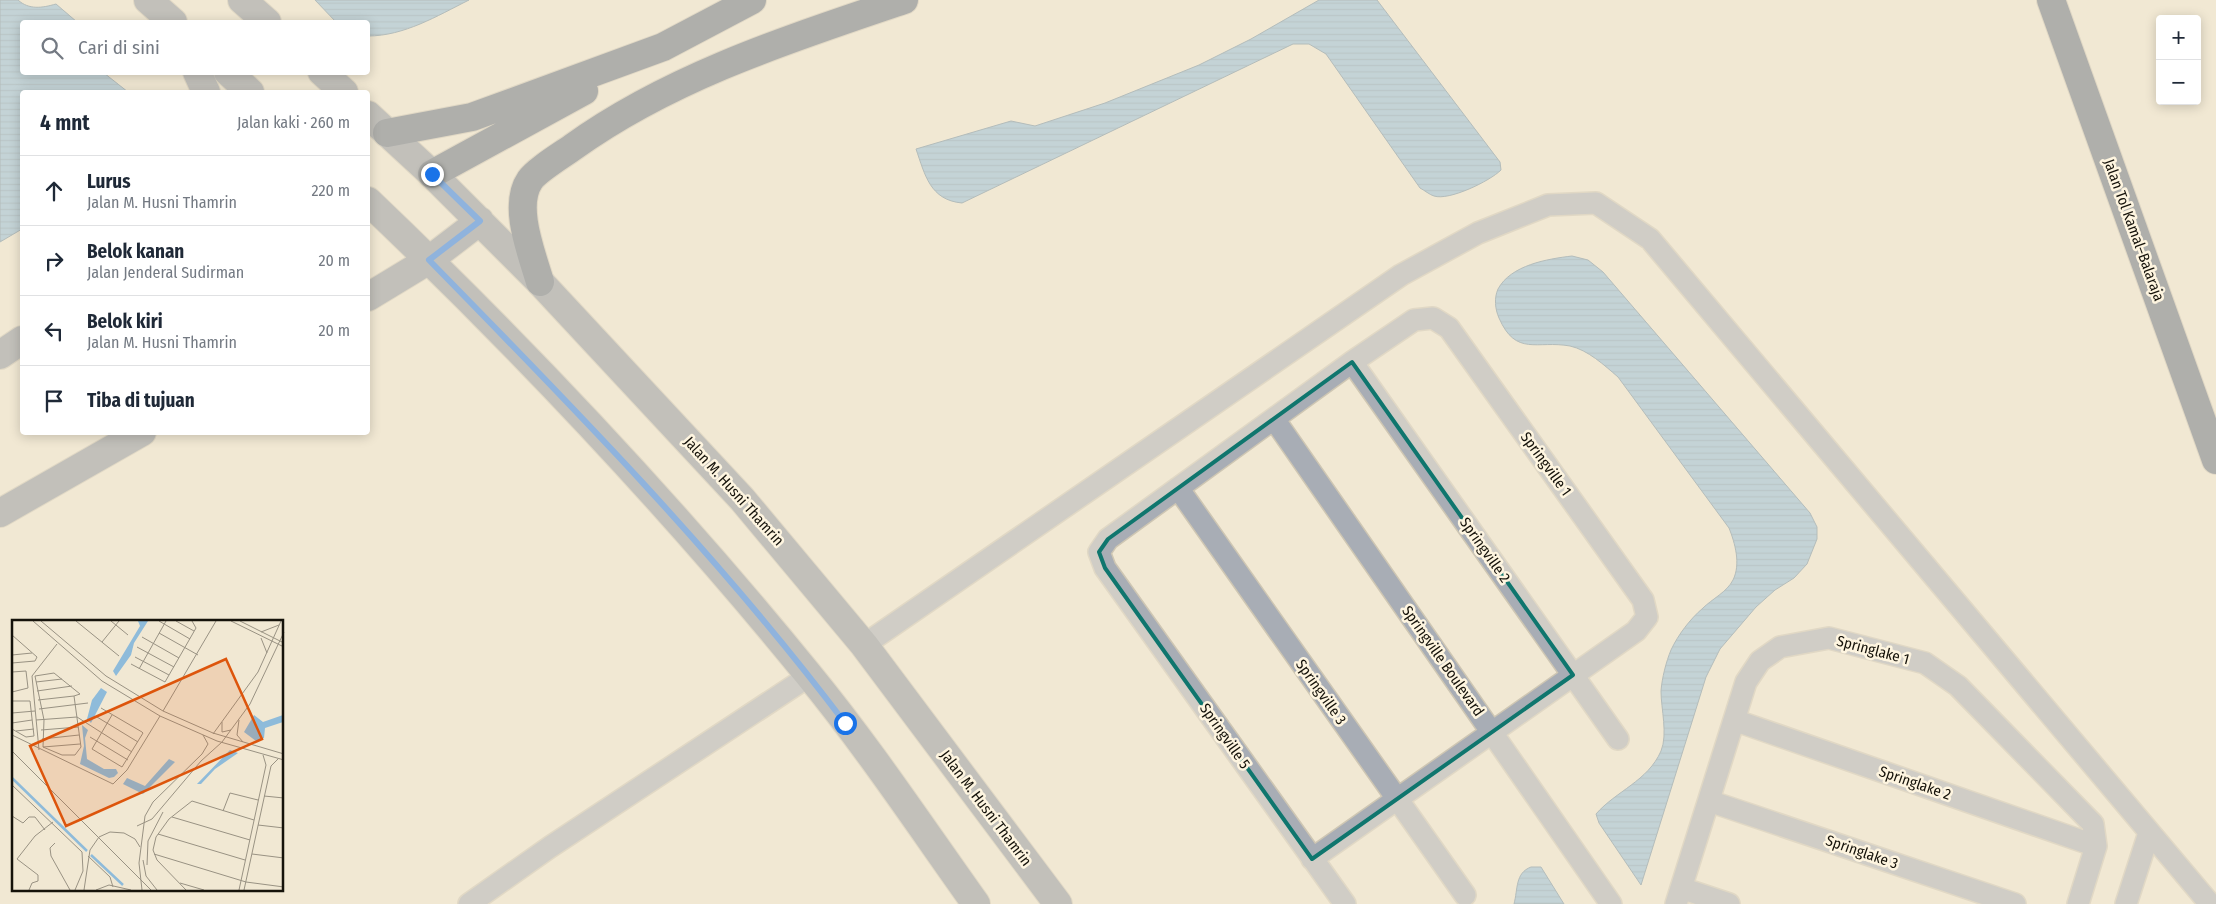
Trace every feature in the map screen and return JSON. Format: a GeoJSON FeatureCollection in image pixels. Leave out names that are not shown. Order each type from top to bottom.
{"type":"FeatureCollection","features":[{"type":"Feature","properties":{"kind":"highway"},"geometry":{"type":"LineString","coordinates":[[432,174],[752,0]]}},
{"type":"Feature","properties":{"kind":"highway"},"geometry":{"type":"LineString","coordinates":[[540,282],[522,212],[522,200],[530,179],[630,110],[712,70],[781,42],[904,0]]}},
{"type":"Feature","properties":{"kind":"highway","name":"Jalan Tol Kamal–Balaraja"},"geometry":{"type":"LineString","coordinates":[[2051,0],[2216,460]]}},
{"type":"Feature","properties":{"kind":"highway"},"geometry":{"type":"LineString","coordinates":[[374,129],[472,116],[663,47]]}},
{"type":"Feature","properties":{"kind":"main road"},"geometry":{"type":"LineString","coordinates":[[242,0],[265,20]]}},
{"type":"Feature","properties":{"kind":"main road"},"geometry":{"type":"LineString","coordinates":[[198,75],[205,90]]}},
{"type":"Feature","properties":{"kind":"main road"},"geometry":{"type":"LineString","coordinates":[[231,75],[248,90]]}},
{"type":"Feature","properties":{"kind":"main road"},"geometry":{"type":"LineString","coordinates":[[325,75],[342,90]]}},
{"type":"Feature","properties":{"kind":"main road","name":"Jalan M. Husni Thamrin"},"geometry":{"type":"LineString","coordinates":[[374,129],[432,174],[480,221],[540,282],[742,499],[864,645],[1058,904]]}},
{"type":"Feature","properties":{"kind":"main road"},"geometry":{"type":"LineString","coordinates":[[370,203],[429,260],[562,398],[666,510],[809,676],[976,904]]}},
{"type":"Feature","properties":{"kind":"main road"},"geometry":{"type":"LineString","coordinates":[[370,296],[429,260],[480,221]]}},
{"type":"Feature","properties":{"kind":"main road"},"geometry":{"type":"LineString","coordinates":[[0,355],[20,341]]}},
{"type":"Feature","properties":{"kind":"main road"},"geometry":{"type":"LineString","coordinates":[[0,513],[137,435]]}},
{"type":"Feature","properties":{"kind":"street"},"geometry":{"type":"LineString","coordinates":[[864,645],[1401,275],[1478,233],[1548,205],[1596,203],[1650,239],[2210,904]]}},
{"type":"Feature","properties":{"kind":"street","name":"Springville 1"},"geometry":{"type":"LineString","coordinates":[[1352,362],[1414,320],[1432,318],[1449,328],[1643,600],[1647,617],[1636,632],[1573,676]]}},
{"type":"Feature","properties":{"kind":"street"},"geometry":{"type":"LineString","coordinates":[[1178,488],[1352,362]]}},
{"type":"Feature","properties":{"kind":"street","name":"Springville 2"},"geometry":{"type":"LineString","coordinates":[[1352,362],[1618,739]]}},
{"type":"Feature","properties":{"kind":"street","name":"Springville Boulevard"},"geometry":{"type":"LineString","coordinates":[[1274,419],[1611,904]]}},
{"type":"Feature","properties":{"kind":"street","name":"Springville 5"},"geometry":{"type":"LineString","coordinates":[[1178,488],[1108,539],[1099,552],[1105,568],[1344,904]]}},
{"type":"Feature","properties":{"kind":"street","name":"Springville 3"},"geometry":{"type":"LineString","coordinates":[[1178,488],[1465,896]]}},
{"type":"Feature","properties":{"kind":"street","name":"Springlake 1"},"geometry":{"type":"LineString","coordinates":[[1734,720],[1746,682],[1760,660],[1780,647],[1829,638],[1925,664],[1958,686],[2093,824],[2096,846]]}},
{"type":"Feature","properties":{"kind":"street"},"geometry":{"type":"LineString","coordinates":[[469,904],[550,847],[809,676]]}},
{"type":"Feature","properties":{"kind":"street"},"geometry":{"type":"LineString","coordinates":[[1312,859],[1573,676]]}},
{"type":"Feature","properties":{"kind":"street"},"geometry":{"type":"LineString","coordinates":[[1729,904],[1679,896],[1734,720]]}},
{"type":"Feature","properties":{"kind":"street","name":"Springlake 2"},"geometry":{"type":"LineString","coordinates":[[1734,720],[2096,846]]}},
{"type":"Feature","properties":{"kind":"street","name":"Springlake 3"},"geometry":{"type":"LineString","coordinates":[[1709,801],[2015,904]]}},
{"type":"Feature","properties":{"kind":"street"},"geometry":{"type":"LineString","coordinates":[[2126,904],[2149,833]]}},
{"type":"Feature","properties":{"kind":"street"},"geometry":{"type":"LineString","coordinates":[[2078,904],[2096,846]]}},
{"type":"Feature","properties":{"kind":"highlighted area"},"geometry":{"type":"Polygon","coordinates":[[[1352,362],[1573,675],[1312,859],[1105,568],[1099,552],[1108,539],[1352,362]]]}},
{"type":"Feature","properties":{"kind":"water"},"geometry":{"type":"Polygon","coordinates":[[[0,0],[18,0],[31,7],[56,4],[75,20],[20,20],[20,75],[107,75],[125,90],[20,90],[20,230],[0,242],[0,0]]]}},
{"type":"Feature","properties":{"kind":"water"},"geometry":{"type":"Polygon","coordinates":[[[315,0],[469,0],[420,24],[394,33],[381,35],[370,36],[370,20],[334,20],[315,0]]]}},
{"type":"Feature","properties":{"kind":"water"},"geometry":{"type":"Polygon","coordinates":[[[1319,0],[1377,0],[1500,162],[1501,170],[1479,184],[1459,193],[1441,197],[1429,194],[1420,188],[1326,54],[1309,44],[1293,44],[962,203],[951,201],[936,191],[930,185],[922,168],[916,149],[1011,121],[1035,126],[1105,103],[1199,65],[1251,39],[1319,0]]]}},
{"type":"Feature","properties":{"kind":"water"},"geometry":{"type":"Polygon","coordinates":[[[1572,256],[1588,260],[1603,272],[1810,513],[1817,527],[1817,539],[1807,564],[1794,578],[1775,590],[1756,607],[1720,649],[1706,677],[1641,885],[1599,823],[1596,814],[1640,778],[1661,751],[1664,729],[1661,691],[1663,675],[1669,655],[1689,622],[1698,612],[1723,592],[1733,580],[1737,560],[1729,528],[1618,377],[1596,358],[1577,348],[1520,342],[1513,338],[1506,330],[1498,315],[1495,304],[1498,289],[1504,281],[1512,274],[1530,265],[1541,261],[1572,256]]]}},
{"type":"Feature","properties":{"kind":"water"},"geometry":{"type":"Polygon","coordinates":[[[1531,867],[1541,867],[1564,904],[1514,904],[1520,877],[1522,873],[1531,867]]]}},
{"type":"Feature","properties":{"kind":"route"},"geometry":{"type":"LineString","coordinates":[[432,174],[480,221],[429,260],[562,398],[666,510],[764,622],[845,723]]}}]}
